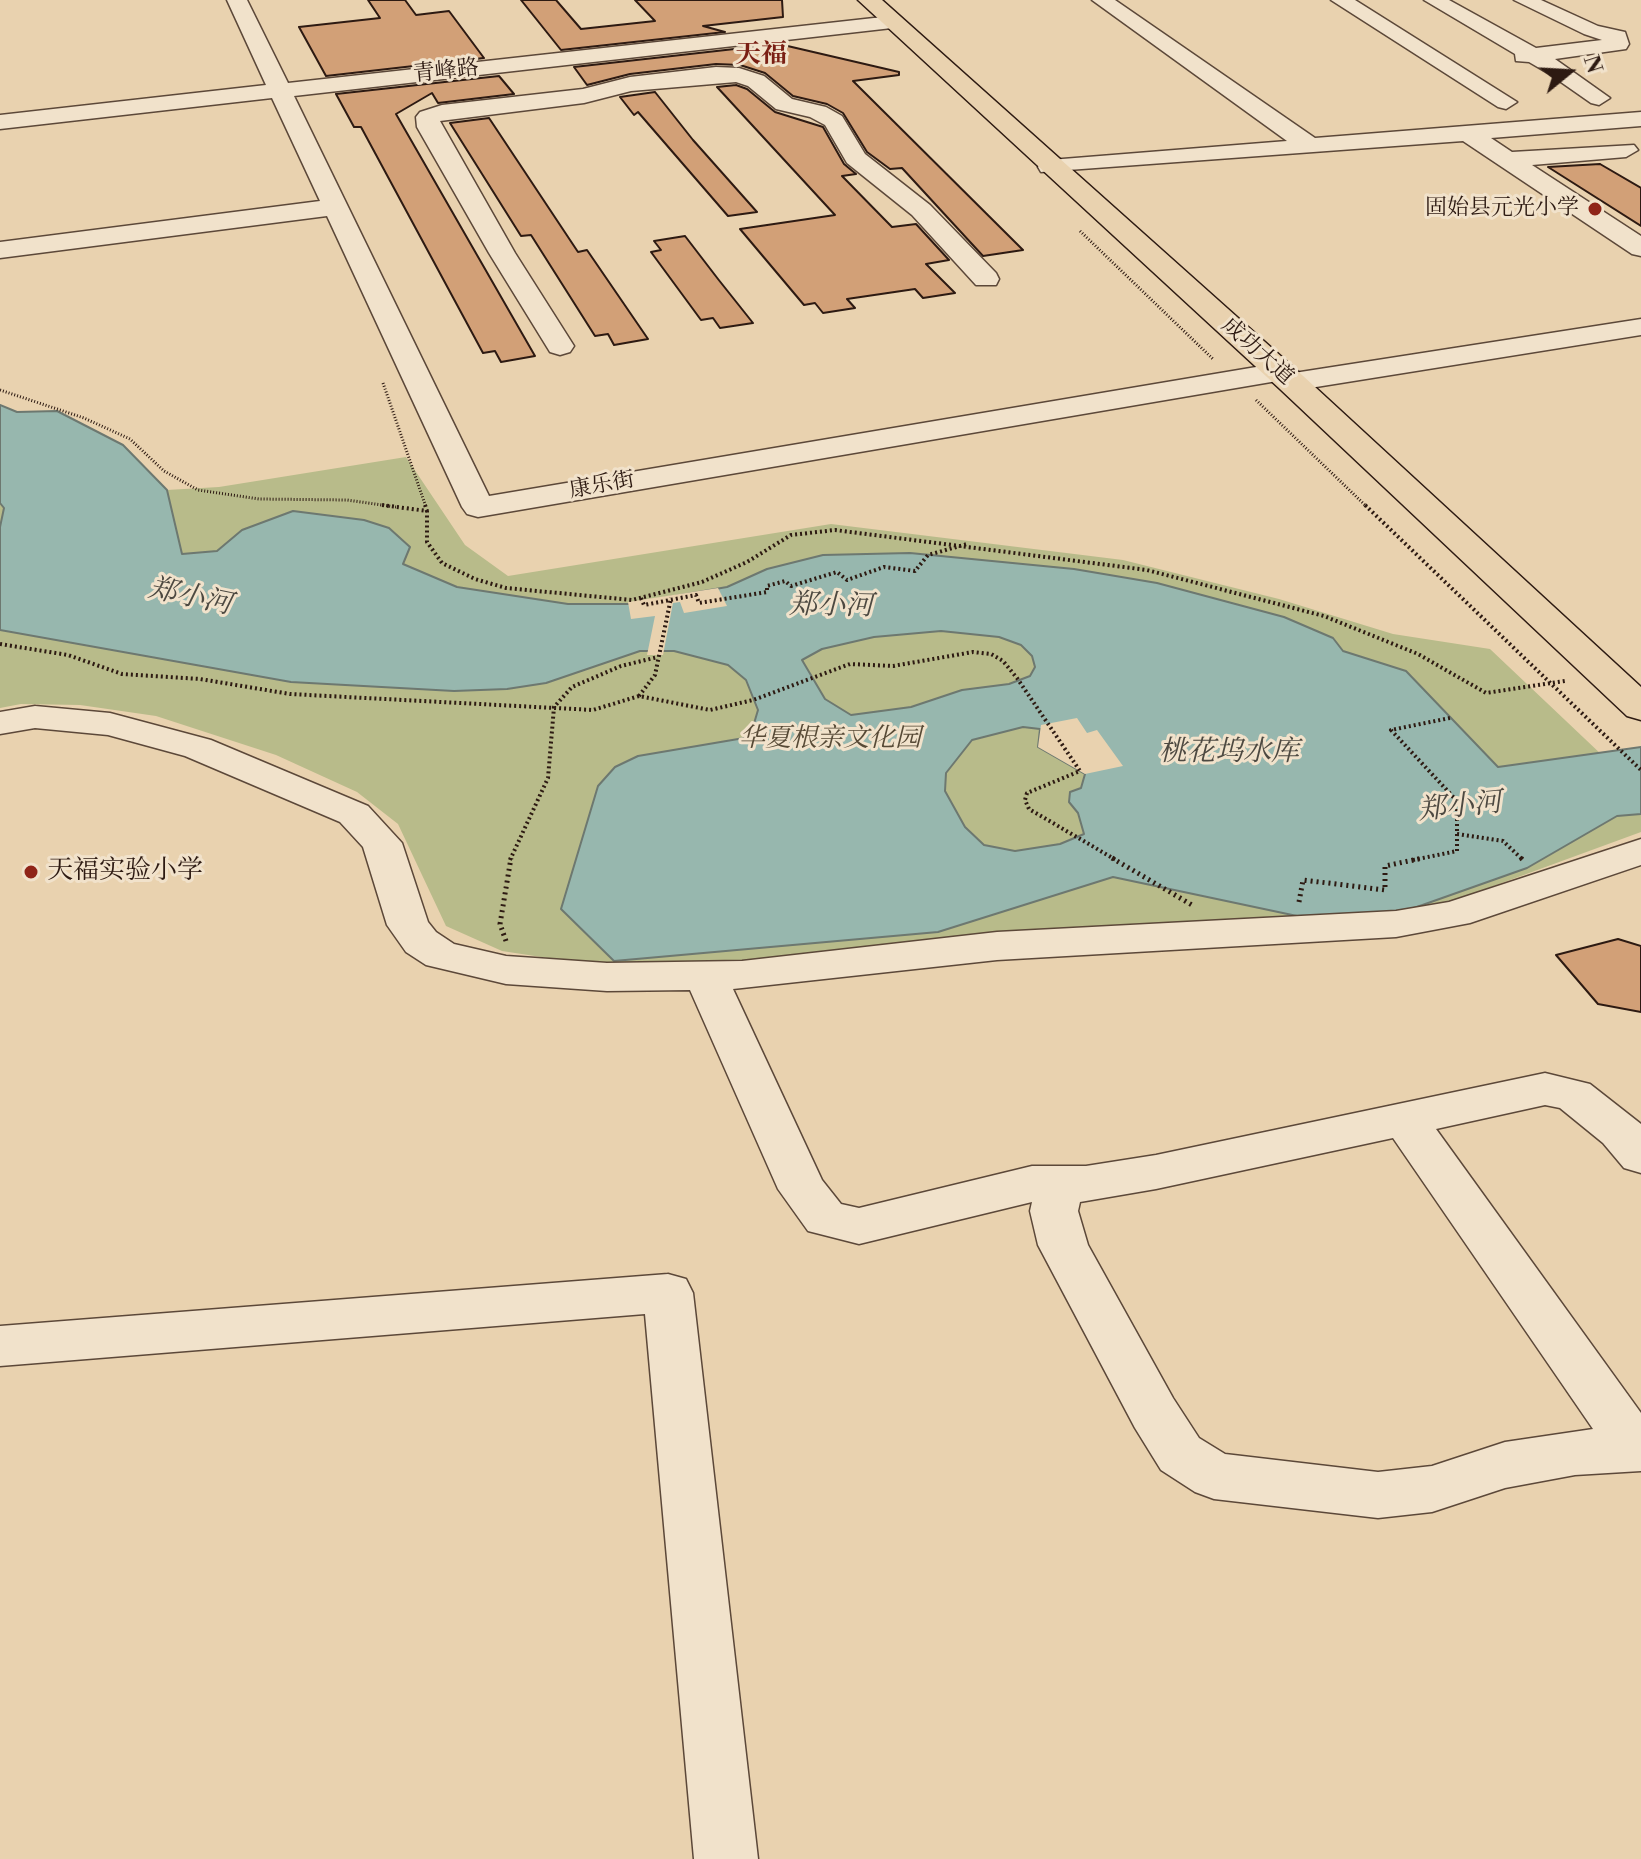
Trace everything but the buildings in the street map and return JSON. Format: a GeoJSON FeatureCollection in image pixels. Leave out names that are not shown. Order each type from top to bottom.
{"type":"FeatureCollection","features":[{"type":"Feature","properties":{"kind":"main road","name":"成功大道"},"geometry":{"type":"LineString","coordinates":[[869,0],[1285,377],[1641,708]]}},
{"type":"Feature","properties":{"kind":"street","name":"康乐街"},"geometry":{"type":"LineString","coordinates":[[237,0],[478,507],[1285,377]]}},
{"type":"Feature","properties":{"kind":"street"},"geometry":{"type":"LineString","coordinates":[[1102,0],[1310,146]]}},
{"type":"Feature","properties":{"kind":"street"},"geometry":{"type":"LineString","coordinates":[[1434,0],[1599,98]]}},
{"type":"Feature","properties":{"kind":"street"},"geometry":{"type":"LineString","coordinates":[[1524,0],[1641,49]]}},
{"type":"Feature","properties":{"kind":"street"},"geometry":{"type":"LineString","coordinates":[[1350,1],[1506,102]]}},
{"type":"Feature","properties":{"kind":"street","name":"青峰路"},"geometry":{"type":"LineString","coordinates":[[0,122],[892,22]]}},
{"type":"Feature","properties":{"kind":"street"},"geometry":{"type":"LineString","coordinates":[[1442,62],[1531,55],[1641,36]]}},
{"type":"Feature","properties":{"kind":"street"},"geometry":{"type":"LineString","coordinates":[[517,64],[544,100]]}},
{"type":"Feature","properties":{"kind":"street"},"geometry":{"type":"LineString","coordinates":[[560,346],[502,253],[427,121],[428,117],[442,112],[544,100],[702,75],[731,74],[749,78],[784,104],[818,112],[834,121],[856,158],[927,216],[986,279]]}},
{"type":"Feature","properties":{"kind":"street"},"geometry":{"type":"LineString","coordinates":[[1050,167],[1641,119]]}},
{"type":"Feature","properties":{"kind":"street"},"geometry":{"type":"LineString","coordinates":[[1467,133],[1641,248]]}},
{"type":"Feature","properties":{"kind":"street"},"geometry":{"type":"LineString","coordinates":[[1507,160],[1641,148]]}},
{"type":"Feature","properties":{"kind":"street"},"geometry":{"type":"LineString","coordinates":[[0,250],[335,207]]}},
{"type":"Feature","properties":{"kind":"street"},"geometry":{"type":"LineString","coordinates":[[1285,377],[1641,327]]}},
{"type":"Feature","properties":{"kind":"street"},"geometry":{"type":"LineString","coordinates":[[0,723],[35,717],[110,724],[198,748],[326,800],[354,814],[382,843],[400,905],[408,925],[421,942],[441,955],[518,971],[607,977],[742,975],[997,946],[1396,924],[1455,914],[1641,851]]}},
{"type":"Feature","properties":{"kind":"street"},"geometry":{"type":"LineString","coordinates":[[705,975],[802,1189],[825,1218],[859,1226],[1032,1184],[1086,1184],[1156,1172],[1545,1089],[1574,1095],[1620,1131],[1641,1156]]}},
{"type":"Feature","properties":{"kind":"street"},"geometry":{"type":"LineString","coordinates":[[1404,1119],[1639,1450]]}},
{"type":"Feature","properties":{"kind":"street"},"geometry":{"type":"LineString","coordinates":[[1059,1184],[1054,1211],[1063,1245],[1154,1413],[1180,1454],[1214,1476],[1378,1495],[1432,1489],[1505,1465],[1575,1453],[1639,1450]]}},
{"type":"Feature","properties":{"kind":"street"},"geometry":{"type":"LineString","coordinates":[[0,1346],[668,1293],[726,1859]]}},
{"type":"Feature","properties":{"kind":"path"},"geometry":{"type":"LineString","coordinates":[[379,372],[427,511],[427,542],[442,563],[475,579],[506,588],[632,600],[702,582],[736,567],[791,535],[835,530],[967,544],[1147,570],[1324,616],[1418,654],[1486,693],[1608,677]]}},
{"type":"Feature","properties":{"kind":"path"},"geometry":{"type":"LineString","coordinates":[[0,390],[84,418],[130,439],[164,471],[198,490],[259,499],[347,500],[427,511]]}},
{"type":"Feature","properties":{"kind":"path"},"geometry":{"type":"LineString","coordinates":[[641,598],[644,605],[696,595],[699,603],[767,592],[767,586],[785,581],[791,586],[837,572],[847,580],[884,567],[915,571],[928,555],[967,544]]}},
{"type":"Feature","properties":{"kind":"path"},"geometry":{"type":"LineString","coordinates":[[639,696],[655,675],[674,590]]}},
{"type":"Feature","properties":{"kind":"path"},"geometry":{"type":"LineString","coordinates":[[0,644],[68,655],[122,674],[200,679],[290,694],[593,710],[639,696],[710,710],[735,705],[862,662],[893,666],[973,652],[1003,661],[1080,771],[1027,793],[1025,800],[1029,809],[1142,878],[1205,909]]}},
{"type":"Feature","properties":{"kind":"path"},"geometry":{"type":"LineString","coordinates":[[518,971],[500,924],[504,885],[517,839],[548,778],[554,707],[572,687],[621,666],[658,657]]}},
{"type":"Feature","properties":{"kind":"path"},"geometry":{"type":"LineString","coordinates":[[1298,905],[1303,880],[1385,890],[1385,866],[1457,851],[1457,801],[1391,730],[1450,718]]}},
{"type":"Feature","properties":{"kind":"path"},"geometry":{"type":"LineString","coordinates":[[1615,744],[1641,770]]}},
{"type":"Feature","properties":{"kind":"path"},"geometry":{"type":"LineString","coordinates":[[1457,834],[1503,841],[1545,882]]}},
{"type":"Feature","properties":{"kind":"green space","name":"华夏根亲文化园"},"geometry":{"type":"Polygon","coordinates":[[[0,405],[17,412],[57,411],[123,445],[167,490],[219,487],[406,457],[465,545],[508,576],[831,524],[1123,560],[1279,599],[1393,634],[1490,649],[1641,792],[1641,832],[1409,917],[697,965],[587,964],[502,951],[446,926],[398,824],[357,792],[276,755],[156,716],[80,705],[21,704],[0,708],[0,405]]]}},
{"type":"Feature","properties":{"kind":"water","name":"桃花坞水库"},"geometry":{"type":"Polygon","coordinates":[[[0,405],[17,412],[57,411],[123,445],[167,490],[182,554],[217,551],[242,530],[293,511],[364,520],[389,528],[410,547],[403,564],[457,587],[568,604],[629,604],[727,587],[767,569],[823,555],[910,553],[1074,569],[1157,583],[1284,617],[1333,638],[1343,651],[1406,671],[1498,767],[1641,747],[1641,814],[1617,816],[1527,868],[1397,914],[1297,916],[1113,877],[938,932],[614,961],[561,909],[598,786],[615,767],[638,756],[750,737],[758,710],[746,680],[728,665],[674,651],[640,651],[546,683],[507,689],[454,691],[291,682],[0,630],[0,527],[4,508],[0,503],[0,405]],[[941,631],[874,637],[822,649],[802,660],[825,699],[851,715],[911,707],[962,690],[1009,684],[1030,676],[1035,667],[1032,656],[1021,645],[999,637],[941,631]],[[1023,727],[972,740],[946,773],[945,791],[965,827],[984,845],[1015,851],[1060,844],[1084,834],[1078,813],[1069,802],[1070,792],[1081,788],[1085,774],[1038,747],[1040,729],[1023,727]]]}},
{"type":"Feature","properties":{"kind":"pier"},"geometry":{"type":"Polygon","coordinates":[[[718,588],[727,606],[684,613],[680,602],[673,603],[663,655],[647,655],[655,616],[631,619],[628,602],[718,588]]]}},
{"type":"Feature","properties":{"kind":"pier"},"geometry":{"type":"Polygon","coordinates":[[[1077,718],[1087,733],[1097,730],[1123,766],[1085,774],[1038,747],[1041,725],[1077,718]]]}},
{"type":"Feature","properties":{"kind":"place","name":"固始县元光小学"},"geometry":{"type":"Point","coordinates":[1595,209]}},
{"type":"Feature","properties":{"kind":"place","name":"天福实验小学"},"geometry":{"type":"Point","coordinates":[31,872]}},
{"type":"Feature","properties":{"kind":"district","name":"天福"},"geometry":{"type":"Point","coordinates":[761,56]}},
{"type":"Feature","properties":{"kind":"water label","name":"郑小河"},"geometry":{"type":"Point","coordinates":[190,598]}},
{"type":"Feature","properties":{"kind":"water label","name":"郑小河"},"geometry":{"type":"Point","coordinates":[831,607]}},
{"type":"Feature","properties":{"kind":"water label","name":"郑小河"},"geometry":{"type":"Point","coordinates":[1460,808]}}]}
